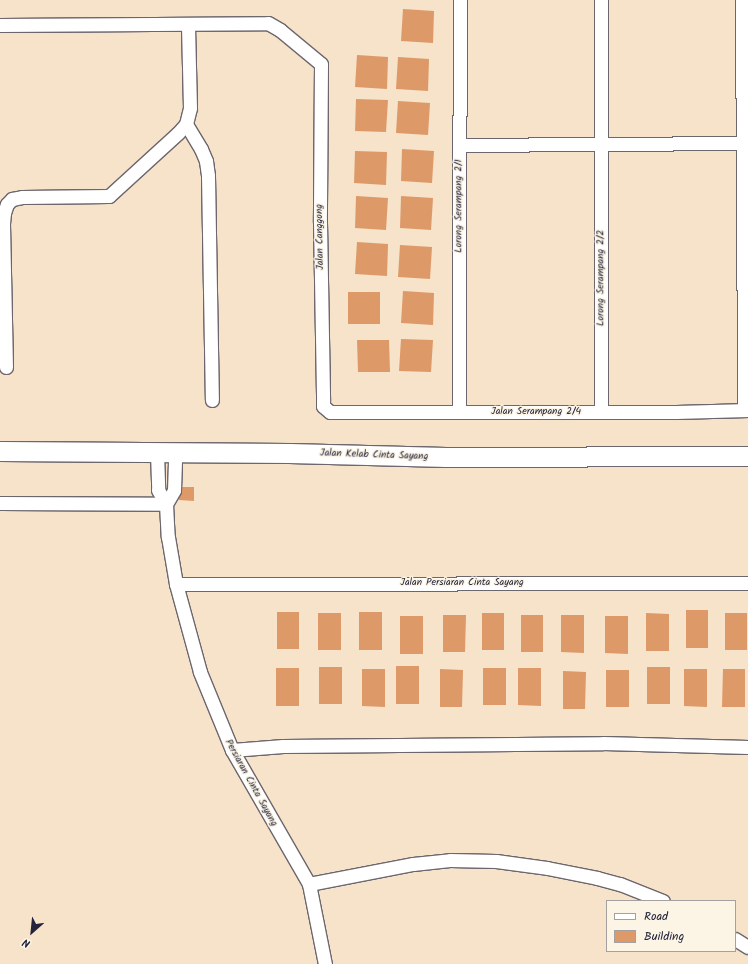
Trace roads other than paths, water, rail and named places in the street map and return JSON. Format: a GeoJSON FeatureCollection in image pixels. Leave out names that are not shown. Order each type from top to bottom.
{"type":"FeatureCollection","features":[{"type":"Feature","properties":{"kind":"main road","name":"Jalan Kelab Cinta Sayang"},"geometry":{"type":"LineString","coordinates":[[0,451],[289,453],[446,457],[748,456]]}},
{"type":"Feature","properties":{"kind":"street","name":"Lorong Serampang 2/1"},"geometry":{"type":"LineString","coordinates":[[459,412],[460,0]]}},
{"type":"Feature","properties":{"kind":"street","name":"Lorong Serampang 2/2"},"geometry":{"type":"LineString","coordinates":[[601,0],[601,412]]}},
{"type":"Feature","properties":{"kind":"street"},"geometry":{"type":"LineString","coordinates":[[742,0],[745,144],[746,410]]}},
{"type":"Feature","properties":{"kind":"street","name":"Jalan Canggong"},"geometry":{"type":"LineString","coordinates":[[188,25],[268,23],[280,30],[321,64],[320,230],[323,401],[326,409]]}},
{"type":"Feature","properties":{"kind":"street"},"geometry":{"type":"LineString","coordinates":[[0,25],[188,25],[190,108],[186,124],[109,196],[22,197],[12,199],[7,204],[3,224],[6,367]]}},
{"type":"Feature","properties":{"kind":"street"},"geometry":{"type":"LineString","coordinates":[[186,124],[206,160],[208,176],[212,400]]}},
{"type":"Feature","properties":{"kind":"street"},"geometry":{"type":"LineString","coordinates":[[459,145],[745,144]]}},
{"type":"Feature","properties":{"kind":"street","name":"Jalan Serampang 2/4"},"geometry":{"type":"LineString","coordinates":[[326,409],[330,412],[337,413],[746,410]]}},
{"type":"Feature","properties":{"kind":"street"},"geometry":{"type":"LineString","coordinates":[[0,503],[166,504],[174,490],[166,453]]}},
{"type":"Feature","properties":{"kind":"street","name":"Persiaran Cinta Sayang"},"geometry":{"type":"LineString","coordinates":[[166,504],[168,537],[176,584],[200,672],[232,750],[309,884],[325,964]]}},
{"type":"Feature","properties":{"kind":"street","name":"Jalan Persiaran Cinta Sayang"},"geometry":{"type":"LineString","coordinates":[[176,584],[748,583]]}},
{"type":"Feature","properties":{"kind":"street"},"geometry":{"type":"LineString","coordinates":[[232,750],[283,746],[603,743],[748,747]]}},
{"type":"Feature","properties":{"kind":"street"},"geometry":{"type":"LineString","coordinates":[[309,884],[413,864],[450,860],[496,861],[547,868],[597,878],[620,884],[660,900]]}},
{"type":"Feature","properties":{"kind":"street"},"geometry":{"type":"LineString","coordinates":[[736,940],[748,947]]}}]}
